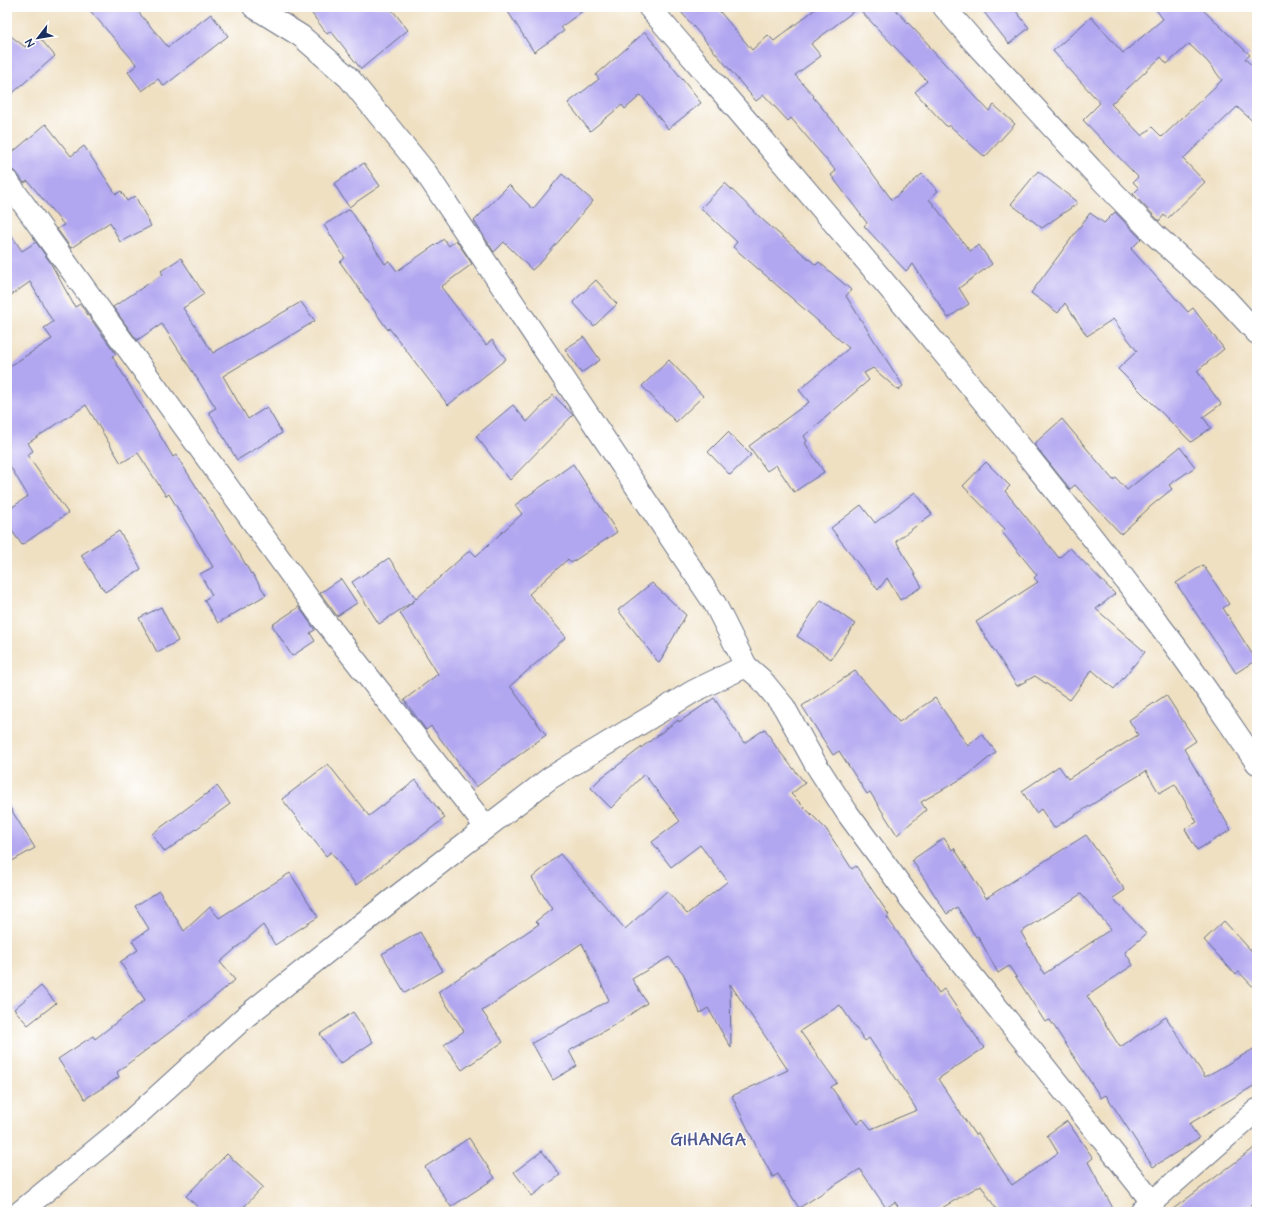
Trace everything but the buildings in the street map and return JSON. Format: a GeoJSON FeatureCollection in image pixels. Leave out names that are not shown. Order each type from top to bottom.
{"type":"FeatureCollection","features":[{"type":"Feature","properties":{"kind":"street"},"geometry":{"type":"LineString","coordinates":[[254,7],[301,36],[348,78],[426,173],[714,604],[746,666],[761,679],[784,707],[815,763],[848,814],[910,898],[1147,1207],[1257,1110]]}},
{"type":"Feature","properties":{"kind":"street"},"geometry":{"type":"LineString","coordinates":[[649,7],[993,411],[1165,632],[1257,763]]}},
{"type":"Feature","properties":{"kind":"street"},"geometry":{"type":"LineString","coordinates":[[944,7],[974,42],[1091,169],[1155,235],[1221,294],[1257,333]]}},
{"type":"Feature","properties":{"kind":"street"},"geometry":{"type":"LineString","coordinates":[[7,181],[323,618],[486,827]]}},
{"type":"Feature","properties":{"kind":"street"},"geometry":{"type":"LineString","coordinates":[[20,1212],[124,1127],[246,1017],[390,901],[550,778],[694,691],[746,666]]}},
{"type":"Feature","properties":{"kind":"district","name":"GIHANGA"},"geometry":{"type":"Point","coordinates":[709,1139]}}]}
